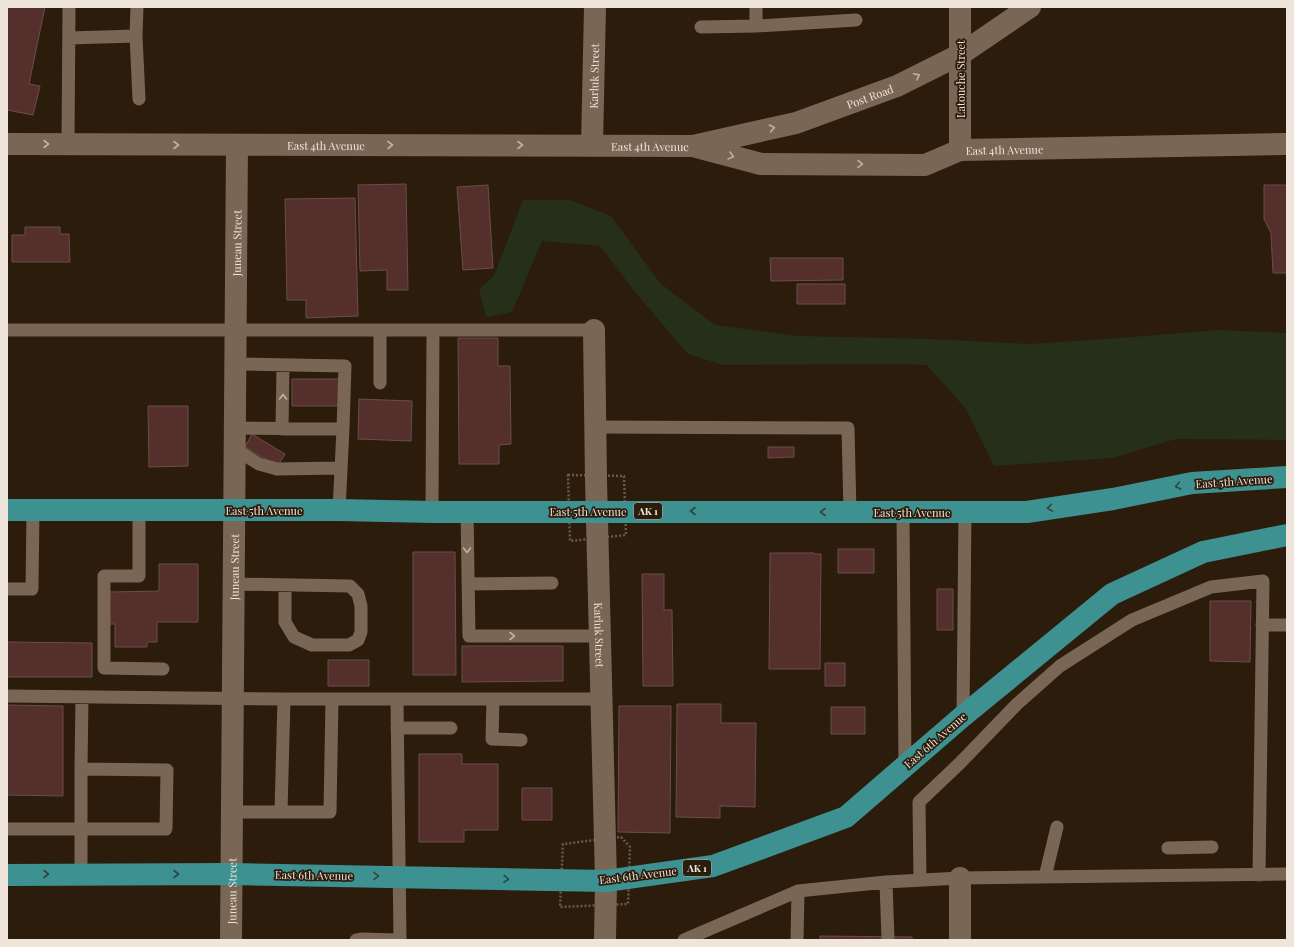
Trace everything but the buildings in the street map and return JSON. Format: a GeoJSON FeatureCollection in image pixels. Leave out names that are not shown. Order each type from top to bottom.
{"type":"FeatureCollection","features":[{"type":"Feature","properties":{"kind":"highway","name":"East 5th Avenue"},"geometry":{"type":"LineString","coordinates":[[7,510],[1027,512],[1113,499],[1192,483],[1287,477]]}},
{"type":"Feature","properties":{"kind":"highway","name":"East 6th Avenue"},"geometry":{"type":"LineString","coordinates":[[7,875],[232,874],[606,881],[713,866],[846,817],[963,716],[1112,594],[1203,552],[1287,535]]}},
{"type":"Feature","properties":{"kind":"street","name":"Karluk Street"},"geometry":{"type":"LineString","coordinates":[[592,145],[595,7]]}},
{"type":"Feature","properties":{"kind":"street","name":"Latouche Street"},"geometry":{"type":"LineString","coordinates":[[960,7],[960,150]]}},
{"type":"Feature","properties":{"kind":"street","name":"Post Road"},"geometry":{"type":"LineString","coordinates":[[693,146],[796,123],[897,86],[960,54],[1030,7]]}},
{"type":"Feature","properties":{"kind":"street"},"geometry":{"type":"LineString","coordinates":[[960,54],[1047,7]]}},
{"type":"Feature","properties":{"kind":"street","name":"East 4th Avenue"},"geometry":{"type":"LineString","coordinates":[[7,144],[693,146],[761,164],[925,165],[960,150],[1287,144]]}},
{"type":"Feature","properties":{"kind":"street","name":"Juneau Street"},"geometry":{"type":"LineString","coordinates":[[231,940],[237,145]]}},
{"type":"Feature","properties":{"kind":"street","name":"Karluk Street"},"geometry":{"type":"LineString","coordinates":[[594,330],[606,881],[605,940]]}},
{"type":"Feature","properties":{"kind":"street"},"geometry":{"type":"LineString","coordinates":[[960,878],[960,940]]}},
{"type":"Feature","properties":{"kind":"lane"},"geometry":{"type":"LineString","coordinates":[[68,144],[69,7]]}},
{"type":"Feature","properties":{"kind":"lane"},"geometry":{"type":"LineString","coordinates":[[137,7],[136,36],[140,99]]}},
{"type":"Feature","properties":{"kind":"lane"},"geometry":{"type":"LineString","coordinates":[[756,7],[756,26]]}},
{"type":"Feature","properties":{"kind":"lane"},"geometry":{"type":"LineString","coordinates":[[701,27],[756,26],[856,20]]}},
{"type":"Feature","properties":{"kind":"lane"},"geometry":{"type":"LineString","coordinates":[[69,38],[136,36]]}},
{"type":"Feature","properties":{"kind":"lane"},"geometry":{"type":"LineString","coordinates":[[7,330],[594,330]]}},
{"type":"Feature","properties":{"kind":"lane"},"geometry":{"type":"LineString","coordinates":[[380,330],[380,384]]}},
{"type":"Feature","properties":{"kind":"lane"},"geometry":{"type":"LineString","coordinates":[[432,330],[432,512]]}},
{"type":"Feature","properties":{"kind":"lane"},"geometry":{"type":"LineString","coordinates":[[236,364],[345,366],[339,510]]}},
{"type":"Feature","properties":{"kind":"lane"},"geometry":{"type":"LineString","coordinates":[[282,429],[283,366]]}},
{"type":"Feature","properties":{"kind":"lane"},"geometry":{"type":"LineString","coordinates":[[595,427],[848,428],[850,512]]}},
{"type":"Feature","properties":{"kind":"lane"},"geometry":{"type":"LineString","coordinates":[[235,438],[282,429],[343,429]]}},
{"type":"Feature","properties":{"kind":"lane"},"geometry":{"type":"LineString","coordinates":[[235,438],[259,464],[277,469],[340,468]]}},
{"type":"Feature","properties":{"kind":"lane"},"geometry":{"type":"LineString","coordinates":[[7,589],[32,589],[33,510]]}},
{"type":"Feature","properties":{"kind":"lane"},"geometry":{"type":"LineString","coordinates":[[139,510],[139,576],[104,576],[104,668],[163,669]]}},
{"type":"Feature","properties":{"kind":"lane"},"geometry":{"type":"LineString","coordinates":[[466,511],[469,636],[600,636]]}},
{"type":"Feature","properties":{"kind":"lane"},"geometry":{"type":"LineString","coordinates":[[903,512],[906,766]]}},
{"type":"Feature","properties":{"kind":"lane"},"geometry":{"type":"LineString","coordinates":[[963,716],[965,512]]}},
{"type":"Feature","properties":{"kind":"lane"},"geometry":{"type":"LineString","coordinates":[[920,879],[919,802],[960,763],[1017,704],[1060,666],[1132,620],[1211,587],[1263,581],[1259,875]]}},
{"type":"Feature","properties":{"kind":"lane"},"geometry":{"type":"LineString","coordinates":[[468,584],[552,583]]}},
{"type":"Feature","properties":{"kind":"lane"},"geometry":{"type":"LineString","coordinates":[[234,584],[350,586],[358,594],[361,606],[361,632],[358,640],[349,645],[312,645],[294,637],[285,622],[285,585]]}},
{"type":"Feature","properties":{"kind":"lane"},"geometry":{"type":"LineString","coordinates":[[1262,625],[1287,625]]}},
{"type":"Feature","properties":{"kind":"lane"},"geometry":{"type":"LineString","coordinates":[[7,696],[397,700],[602,699]]}},
{"type":"Feature","properties":{"kind":"lane"},"geometry":{"type":"LineString","coordinates":[[81,874],[82,697]]}},
{"type":"Feature","properties":{"kind":"lane"},"geometry":{"type":"LineString","coordinates":[[281,812],[284,699]]}},
{"type":"Feature","properties":{"kind":"lane"},"geometry":{"type":"LineString","coordinates":[[232,812],[330,812],[332,699]]}},
{"type":"Feature","properties":{"kind":"lane"},"geometry":{"type":"LineString","coordinates":[[493,699],[492,739],[521,740]]}},
{"type":"Feature","properties":{"kind":"lane"},"geometry":{"type":"LineString","coordinates":[[397,700],[400,940]]}},
{"type":"Feature","properties":{"kind":"lane"},"geometry":{"type":"LineString","coordinates":[[397,728],[451,728]]}},
{"type":"Feature","properties":{"kind":"lane"},"geometry":{"type":"LineString","coordinates":[[7,828],[166,829],[167,770],[81,769]]}},
{"type":"Feature","properties":{"kind":"lane"},"geometry":{"type":"LineString","coordinates":[[1046,877],[1057,828]]}},
{"type":"Feature","properties":{"kind":"lane"},"geometry":{"type":"LineString","coordinates":[[1168,848],[1212,847]]}},
{"type":"Feature","properties":{"kind":"lane"},"geometry":{"type":"LineString","coordinates":[[684,940],[798,891],[920,879],[1287,874]]}},
{"type":"Feature","properties":{"kind":"lane"},"geometry":{"type":"LineString","coordinates":[[886,882],[888,940]]}},
{"type":"Feature","properties":{"kind":"lane"},"geometry":{"type":"LineString","coordinates":[[797,940],[798,891]]}},
{"type":"Feature","properties":{"kind":"lane"},"geometry":{"type":"LineString","coordinates":[[356,940],[396,940]]}},
{"type":"Feature","properties":{"kind":"green space"},"geometry":{"type":"Polygon","coordinates":[[[523,200],[570,200],[611,216],[660,283],[715,325],[799,336],[930,339],[1029,344],[1217,330],[1287,333],[1287,440],[1176,439],[1112,458],[994,466],[966,409],[927,365],[723,365],[688,354],[635,292],[600,246],[542,241],[512,312],[486,317],[479,289],[494,276],[523,200]]]}}]}
